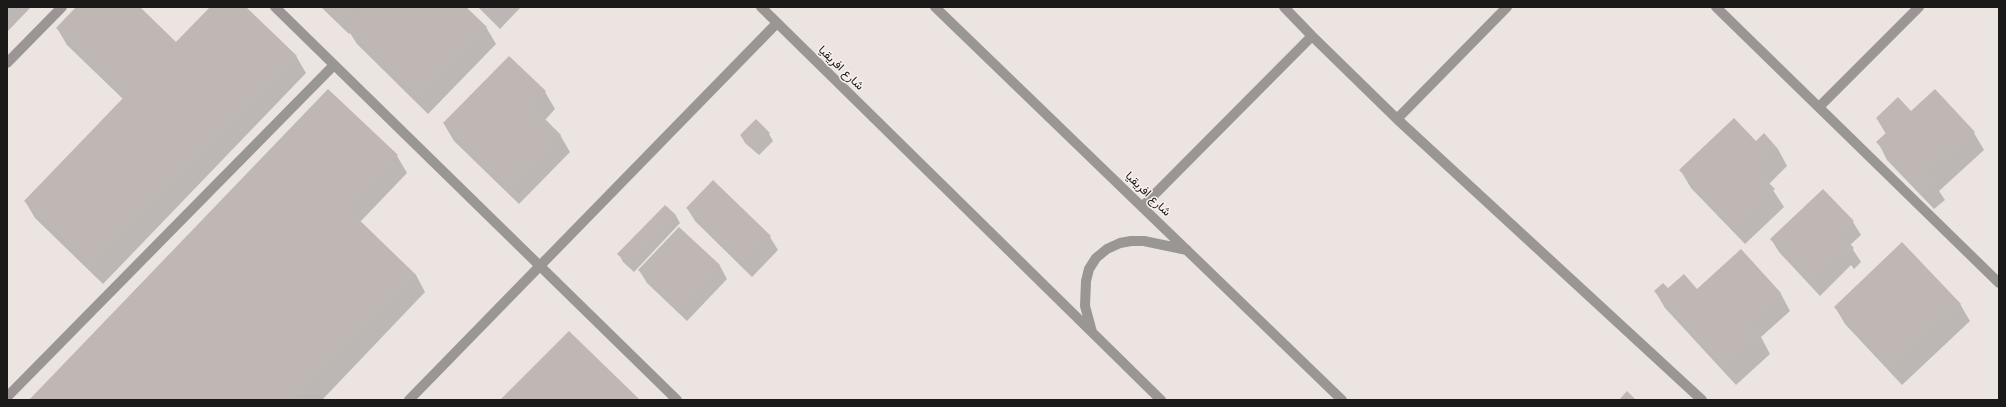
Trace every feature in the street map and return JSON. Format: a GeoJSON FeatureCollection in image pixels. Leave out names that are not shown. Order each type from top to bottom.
{"type":"FeatureCollection","features":[{"type":"Feature","properties":{"kind":"street"},"geometry":{"type":"LineString","coordinates":[[7,63],[62,7]]}},
{"type":"Feature","properties":{"kind":"street"},"geometry":{"type":"LineString","coordinates":[[275,7],[677,400]]}},
{"type":"Feature","properties":{"kind":"street","name":"شارع افريقيا"},"geometry":{"type":"LineString","coordinates":[[761,7],[1160,400]]}},
{"type":"Feature","properties":{"kind":"street","name":"شارع افريقيا"},"geometry":{"type":"LineString","coordinates":[[935,7],[1342,400]]}},
{"type":"Feature","properties":{"kind":"street"},"geometry":{"type":"LineString","coordinates":[[1284,7],[1397,119],[1702,400]]}},
{"type":"Feature","properties":{"kind":"street"},"geometry":{"type":"LineString","coordinates":[[1397,119],[1507,7]]}},
{"type":"Feature","properties":{"kind":"street"},"geometry":{"type":"LineString","coordinates":[[1716,7],[1999,283]]}},
{"type":"Feature","properties":{"kind":"street"},"geometry":{"type":"LineString","coordinates":[[1819,107],[1919,7]]}},
{"type":"Feature","properties":{"kind":"street"},"geometry":{"type":"LineString","coordinates":[[409,400],[777,23]]}},
{"type":"Feature","properties":{"kind":"street"},"geometry":{"type":"LineString","coordinates":[[1142,207],[1312,36]]}},
{"type":"Feature","properties":{"kind":"street"},"geometry":{"type":"LineString","coordinates":[[7,397],[334,65]]}},
{"type":"Feature","properties":{"kind":"street"},"geometry":{"type":"LineString","coordinates":[[1092,332],[1086,306],[1086,281],[1089,269],[1096,258],[1107,248],[1120,243],[1144,241],[1187,250]]}},
{"type":"Feature","properties":{"kind":"building"},"geometry":{"type":"Polygon","coordinates":[[[76,7],[140,7],[176,42],[210,7],[246,7],[297,56],[93,267],[24,201],[126,95],[56,28],[76,7]]]}},
{"type":"Feature","properties":{"kind":"building"},"geometry":{"type":"Polygon","coordinates":[[[326,7],[355,7],[341,22],[326,7]]]}},
{"type":"Feature","properties":{"kind":"building"},"geometry":{"type":"Polygon","coordinates":[[[365,7],[466,7],[487,27],[418,97],[346,27],[365,7]]]}},
{"type":"Feature","properties":{"kind":"building"},"geometry":{"type":"Polygon","coordinates":[[[484,7],[495,7],[490,12],[484,7]]]}},
{"type":"Feature","properties":{"kind":"building"},"geometry":{"type":"Polygon","coordinates":[[[509,56],[546,91],[532,106],[561,135],[509,188],[443,123],[509,56]]]}},
{"type":"Feature","properties":{"kind":"building"},"geometry":{"type":"Polygon","coordinates":[[[328,89],[398,155],[347,208],[416,275],[296,400],[29,400],[328,89]]]}},
{"type":"Feature","properties":{"kind":"building"},"geometry":{"type":"Polygon","coordinates":[[[1935,89],[1975,132],[1928,175],[1936,182],[1924,193],[1876,142],[1888,131],[1876,118],[1898,97],[1911,111],[1935,89]]]}},
{"type":"Feature","properties":{"kind":"building"},"geometry":{"type":"Polygon","coordinates":[[[1734,118],[1756,141],[1764,133],[1778,149],[1756,170],[1775,189],[1734,228],[1679,170],[1734,118]]]}},
{"type":"Feature","properties":{"kind":"building"},"geometry":{"type":"Polygon","coordinates":[[[756,119],[770,133],[754,149],[740,135],[756,119]]]}},
{"type":"Feature","properties":{"kind":"building"},"geometry":{"type":"Polygon","coordinates":[[[713,180],[771,236],[744,264],[686,208],[713,180]]]}},
{"type":"Feature","properties":{"kind":"building"},"geometry":{"type":"Polygon","coordinates":[[[1823,189],[1854,221],[1841,234],[1854,248],[1846,256],[1843,253],[1812,283],[1770,239],[1823,189]]]}},
{"type":"Feature","properties":{"kind":"building"},"geometry":{"type":"Polygon","coordinates":[[[665,205],[676,215],[629,265],[617,254],[665,205]]]}},
{"type":"Feature","properties":{"kind":"building"},"geometry":{"type":"Polygon","coordinates":[[[679,227],[720,265],[679,308],[638,270],[679,227]]]}},
{"type":"Feature","properties":{"kind":"building"},"geometry":{"type":"Polygon","coordinates":[[[1902,242],[1961,304],[1892,369],[1834,307],[1902,242]]]}},
{"type":"Feature","properties":{"kind":"building"},"geometry":{"type":"Polygon","coordinates":[[[1741,249],[1781,293],[1749,323],[1761,336],[1725,369],[1654,291],[1663,283],[1668,288],[1684,274],[1697,289],[1741,249]]]}},
{"type":"Feature","properties":{"kind":"building"},"geometry":{"type":"Polygon","coordinates":[[[569,331],[637,397],[640,400],[500,400],[569,331]]]}},
{"type":"Feature","properties":{"kind":"building"},"geometry":{"type":"Polygon","coordinates":[[[1627,391],[1636,400],[1619,400],[1627,391]]]}}]}
